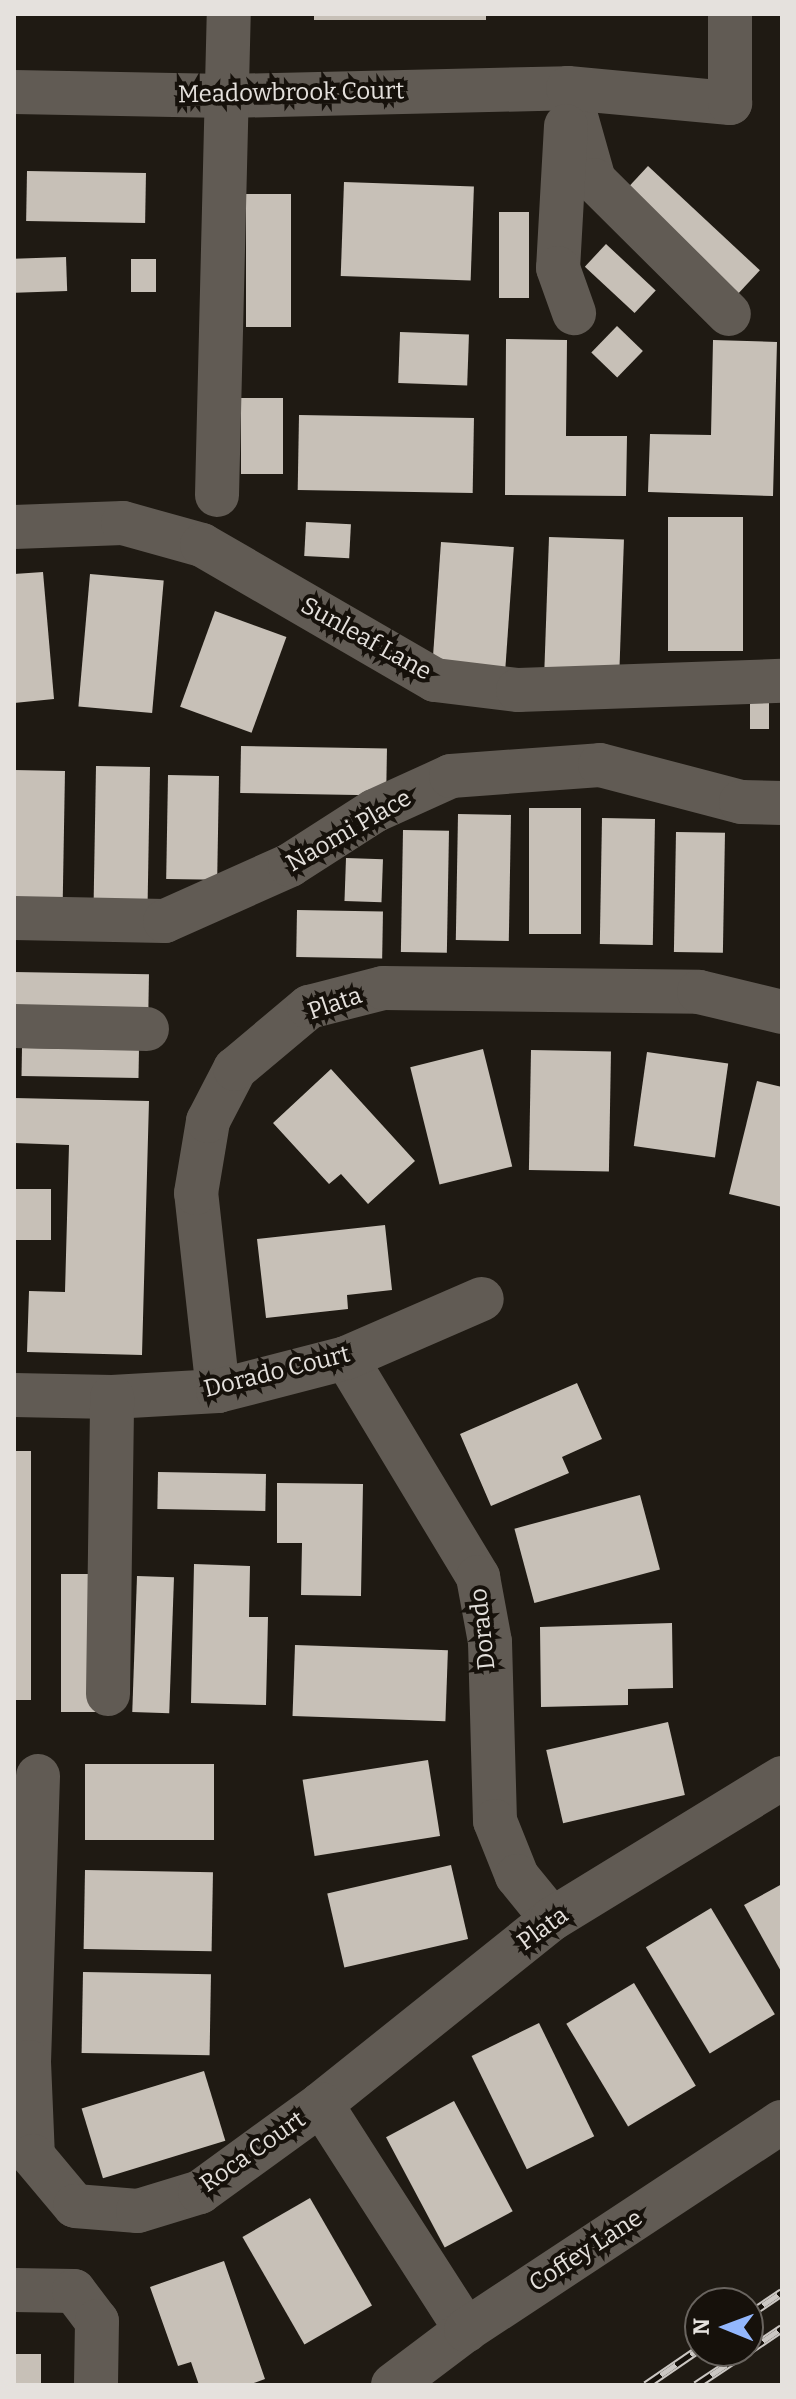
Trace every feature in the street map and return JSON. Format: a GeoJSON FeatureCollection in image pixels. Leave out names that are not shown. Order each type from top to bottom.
{"type":"FeatureCollection","features":[{"type":"Feature","properties":{"kind":"street"},"geometry":{"type":"LineString","coordinates":[[217,495],[229,14]]}},
{"type":"Feature","properties":{"kind":"street","name":"Meadowbrook Court"},"geometry":{"type":"LineString","coordinates":[[14,92],[227,96],[568,88],[730,103],[730,14]]}},
{"type":"Feature","properties":{"kind":"street"},"geometry":{"type":"LineString","coordinates":[[568,88],[558,268],[574,313]]}},
{"type":"Feature","properties":{"kind":"street"},"geometry":{"type":"LineString","coordinates":[[568,88],[594,180],[729,314]]}},
{"type":"Feature","properties":{"kind":"street","name":"Sunleaf Lane"},"geometry":{"type":"LineString","coordinates":[[14,527],[123,523],[202,545],[435,680],[518,690],[782,681]]}},
{"type":"Feature","properties":{"kind":"street","name":"Naomi Place"},"geometry":{"type":"LineString","coordinates":[[14,918],[165,921],[290,865],[374,811],[451,776],[600,765],[741,802],[782,803]]}},
{"type":"Feature","properties":{"kind":"street","name":"Plata"},"geometry":{"type":"LineString","coordinates":[[218,1391],[196,1193],[208,1121],[235,1069],[309,1007],[383,988],[699,992],[782,1012]]}},
{"type":"Feature","properties":{"kind":"street"},"geometry":{"type":"LineString","coordinates":[[14,1026],[147,1029]]}},
{"type":"Feature","properties":{"kind":"street","name":"Dorado Court"},"geometry":{"type":"LineString","coordinates":[[14,1395],[112,1397],[218,1391],[346,1358],[482,1299]]}},
{"type":"Feature","properties":{"kind":"street","name":"Dorado"},"geometry":{"type":"LineString","coordinates":[[346,1358],[478,1577],[490,1642],[495,1821],[517,1876],[552,1919]]}},
{"type":"Feature","properties":{"kind":"street"},"geometry":{"type":"LineString","coordinates":[[108,1694],[112,1397]]}},
{"type":"Feature","properties":{"kind":"street","name":"Roca Court"},"geometry":{"type":"LineString","coordinates":[[38,1776],[29,2062],[33,2156],[75,2206],[138,2211],[200,2192],[321,2104],[466,2330]]}},
{"type":"Feature","properties":{"kind":"street","name":"Plata"},"geometry":{"type":"LineString","coordinates":[[321,2104],[552,1919],[782,1778]]}},
{"type":"Feature","properties":{"kind":"street","name":"Coffey Lane"},"geometry":{"type":"LineString","coordinates":[[393,2385],[466,2330],[782,2122]]}},
{"type":"Feature","properties":{"kind":"street"},"geometry":{"type":"LineString","coordinates":[[14,2290],[74,2291],[97,2321],[96,2385]]}},
{"type":"Feature","properties":{"kind":"building"},"geometry":{"type":"Polygon","coordinates":[[[314,14],[486,14],[486,20],[314,20],[314,14]]]}},
{"type":"Feature","properties":{"kind":"building"},"geometry":{"type":"Polygon","coordinates":[[[648,166],[760,270],[737,294],[625,190],[648,166]]]}},
{"type":"Feature","properties":{"kind":"building"},"geometry":{"type":"Polygon","coordinates":[[[27,171],[146,173],[145,223],[26,221],[27,171]]]}},
{"type":"Feature","properties":{"kind":"building"},"geometry":{"type":"Polygon","coordinates":[[[344,182],[474,187],[471,280],[341,276],[344,182]]]}},
{"type":"Feature","properties":{"kind":"building"},"geometry":{"type":"Polygon","coordinates":[[[246,194],[291,194],[291,327],[246,327],[246,194]]]}},
{"type":"Feature","properties":{"kind":"building"},"geometry":{"type":"Polygon","coordinates":[[[499,212],[529,212],[529,298],[499,298],[499,212]]]}},
{"type":"Feature","properties":{"kind":"building"},"geometry":{"type":"Polygon","coordinates":[[[606,244],[656,290],[635,313],[585,267],[606,244]]]}},
{"type":"Feature","properties":{"kind":"building"},"geometry":{"type":"Polygon","coordinates":[[[66,257],[67,291],[15,293],[14,259],[66,257]]]}},
{"type":"Feature","properties":{"kind":"building"},"geometry":{"type":"Polygon","coordinates":[[[131,259],[156,259],[156,292],[131,292],[131,259]]]}},
{"type":"Feature","properties":{"kind":"building"},"geometry":{"type":"Polygon","coordinates":[[[617,326],[643,351],[617,378],[591,353],[617,326]]]}},
{"type":"Feature","properties":{"kind":"building"},"geometry":{"type":"Polygon","coordinates":[[[400,332],[469,334],[467,385],[398,383],[400,332]]]}},
{"type":"Feature","properties":{"kind":"building"},"geometry":{"type":"Polygon","coordinates":[[[506,339],[567,340],[566,436],[627,436],[626,496],[505,495],[506,339]]]}},
{"type":"Feature","properties":{"kind":"building"},"geometry":{"type":"Polygon","coordinates":[[[713,340],[777,342],[773,496],[648,492],[650,434],[711,435],[713,340]]]}},
{"type":"Feature","properties":{"kind":"building"},"geometry":{"type":"Polygon","coordinates":[[[241,398],[283,398],[283,474],[241,474],[241,398]]]}},
{"type":"Feature","properties":{"kind":"building"},"geometry":{"type":"Polygon","coordinates":[[[299,415],[474,418],[473,493],[298,490],[299,415]]]}},
{"type":"Feature","properties":{"kind":"building"},"geometry":{"type":"Polygon","coordinates":[[[668,517],[743,517],[743,651],[668,651],[668,517]]]}},
{"type":"Feature","properties":{"kind":"building"},"geometry":{"type":"Polygon","coordinates":[[[306,522],[351,524],[349,558],[304,556],[306,522]]]}},
{"type":"Feature","properties":{"kind":"building"},"geometry":{"type":"Polygon","coordinates":[[[549,537],[624,540],[619,673],[544,670],[549,537]]]}},
{"type":"Feature","properties":{"kind":"building"},"geometry":{"type":"Polygon","coordinates":[[[441,542],[514,547],[504,681],[432,676],[441,542]]]}},
{"type":"Feature","properties":{"kind":"building"},"geometry":{"type":"Polygon","coordinates":[[[43,572],[54,699],[14,703],[14,574],[43,572]]]}},
{"type":"Feature","properties":{"kind":"building"},"geometry":{"type":"Polygon","coordinates":[[[90,574],[164,580],[152,713],[78,706],[90,574]]]}},
{"type":"Feature","properties":{"kind":"building"},"geometry":{"type":"Polygon","coordinates":[[[215,611],[286,637],[252,733],[180,707],[215,611]]]}},
{"type":"Feature","properties":{"kind":"building"},"geometry":{"type":"Polygon","coordinates":[[[750,696],[769,696],[769,729],[750,729],[750,696]]]}},
{"type":"Feature","properties":{"kind":"building"},"geometry":{"type":"Polygon","coordinates":[[[241,746],[387,749],[386,796],[240,793],[241,746]]]}},
{"type":"Feature","properties":{"kind":"building"},"geometry":{"type":"Polygon","coordinates":[[[96,766],[150,767],[148,907],[94,906],[96,766]]]}},
{"type":"Feature","properties":{"kind":"building"},"geometry":{"type":"Polygon","coordinates":[[[14,770],[65,771],[63,907],[14,906],[14,770]]]}},
{"type":"Feature","properties":{"kind":"building"},"geometry":{"type":"Polygon","coordinates":[[[168,775],[219,776],[217,880],[166,879],[168,775]]]}},
{"type":"Feature","properties":{"kind":"building"},"geometry":{"type":"Polygon","coordinates":[[[529,808],[581,808],[581,934],[529,934],[529,808]]]}},
{"type":"Feature","properties":{"kind":"building"},"geometry":{"type":"Polygon","coordinates":[[[458,814],[511,815],[509,941],[456,940],[458,814]]]}},
{"type":"Feature","properties":{"kind":"building"},"geometry":{"type":"Polygon","coordinates":[[[602,818],[655,819],[653,945],[600,944],[602,818]]]}},
{"type":"Feature","properties":{"kind":"building"},"geometry":{"type":"Polygon","coordinates":[[[403,830],[449,831],[447,953],[401,952],[403,830]]]}},
{"type":"Feature","properties":{"kind":"building"},"geometry":{"type":"Polygon","coordinates":[[[676,832],[725,833],[723,953],[674,952],[676,832]]]}},
{"type":"Feature","properties":{"kind":"building"},"geometry":{"type":"Polygon","coordinates":[[[346,858],[383,859],[381,902],[344,901],[346,858]]]}},
{"type":"Feature","properties":{"kind":"building"},"geometry":{"type":"Polygon","coordinates":[[[297,910],[383,912],[382,958],[296,957],[297,910]]]}},
{"type":"Feature","properties":{"kind":"building"},"geometry":{"type":"Polygon","coordinates":[[[14,972],[149,974],[148,1009],[14,1007],[14,972]]]}},
{"type":"Feature","properties":{"kind":"building"},"geometry":{"type":"Polygon","coordinates":[[[22,1048],[139,1050],[138,1078],[22,1076],[22,1048]]]}},
{"type":"Feature","properties":{"kind":"building"},"geometry":{"type":"Polygon","coordinates":[[[483,1049],[512,1166],[440,1185],[410,1067],[483,1049]]]}},
{"type":"Feature","properties":{"kind":"building"},"geometry":{"type":"Polygon","coordinates":[[[531,1050],[611,1051],[609,1171],[529,1170],[531,1050]]]}},
{"type":"Feature","properties":{"kind":"building"},"geometry":{"type":"Polygon","coordinates":[[[647,1052],[728,1063],[715,1157],[634,1146],[647,1052]]]}},
{"type":"Feature","properties":{"kind":"building"},"geometry":{"type":"Polygon","coordinates":[[[331,1069],[415,1161],[368,1204],[341,1174],[329,1184],[273,1123],[331,1069]]]}},
{"type":"Feature","properties":{"kind":"building"},"geometry":{"type":"Polygon","coordinates":[[[757,1081],[782,1087],[782,1207],[729,1194],[757,1081]]]}},
{"type":"Feature","properties":{"kind":"building"},"geometry":{"type":"Polygon","coordinates":[[[14,1098],[149,1101],[142,1355],[27,1352],[29,1291],[65,1292],[69,1145],[14,1143],[14,1098]]]}},
{"type":"Feature","properties":{"kind":"building"},"geometry":{"type":"Polygon","coordinates":[[[14,1189],[51,1189],[51,1240],[14,1240],[14,1189]]]}},
{"type":"Feature","properties":{"kind":"building"},"geometry":{"type":"Polygon","coordinates":[[[385,1225],[392,1290],[347,1295],[348,1309],[266,1318],[257,1239],[385,1225]]]}},
{"type":"Feature","properties":{"kind":"building"},"geometry":{"type":"Polygon","coordinates":[[[577,1383],[602,1439],[562,1457],[569,1473],[491,1506],[460,1434],[577,1383]]]}},
{"type":"Feature","properties":{"kind":"building"},"geometry":{"type":"Polygon","coordinates":[[[14,1451],[31,1451],[31,1700],[14,1700],[14,1451]]]}},
{"type":"Feature","properties":{"kind":"building"},"geometry":{"type":"Polygon","coordinates":[[[158,1472],[266,1474],[265,1511],[157,1509],[158,1472]]]}},
{"type":"Feature","properties":{"kind":"building"},"geometry":{"type":"Polygon","coordinates":[[[277,1483],[363,1484],[361,1596],[301,1595],[302,1543],[277,1543],[277,1483]]]}},
{"type":"Feature","properties":{"kind":"building"},"geometry":{"type":"Polygon","coordinates":[[[640,1495],[660,1569],[534,1603],[514,1529],[640,1495]]]}},
{"type":"Feature","properties":{"kind":"building"},"geometry":{"type":"Polygon","coordinates":[[[194,1564],[250,1566],[249,1617],[268,1617],[266,1705],[191,1703],[194,1564]]]}},
{"type":"Feature","properties":{"kind":"building"},"geometry":{"type":"Polygon","coordinates":[[[61,1574],[99,1574],[99,1712],[61,1712],[61,1574]]]}},
{"type":"Feature","properties":{"kind":"building"},"geometry":{"type":"Polygon","coordinates":[[[137,1576],[174,1577],[169,1713],[132,1712],[137,1576]]]}},
{"type":"Feature","properties":{"kind":"building"},"geometry":{"type":"Polygon","coordinates":[[[672,1623],[673,1688],[628,1689],[628,1705],[541,1707],[540,1627],[672,1623]]]}},
{"type":"Feature","properties":{"kind":"building"},"geometry":{"type":"Polygon","coordinates":[[[295,1645],[448,1650],[445,1721],[293,1716],[295,1645]]]}},
{"type":"Feature","properties":{"kind":"building"},"geometry":{"type":"Polygon","coordinates":[[[668,1722],[685,1795],[563,1823],[546,1750],[668,1722]]]}},
{"type":"Feature","properties":{"kind":"building"},"geometry":{"type":"Polygon","coordinates":[[[428,1760],[440,1836],[315,1856],[303,1780],[428,1760]]]}},
{"type":"Feature","properties":{"kind":"building"},"geometry":{"type":"Polygon","coordinates":[[[85,1764],[214,1764],[214,1840],[85,1840],[85,1764]]]}},
{"type":"Feature","properties":{"kind":"building"},"geometry":{"type":"Polygon","coordinates":[[[451,1865],[468,1939],[344,1968],[327,1894],[451,1865]]]}},
{"type":"Feature","properties":{"kind":"building"},"geometry":{"type":"Polygon","coordinates":[[[85,1870],[213,1872],[212,1951],[84,1949],[85,1870]]]}},
{"type":"Feature","properties":{"kind":"building"},"geometry":{"type":"Polygon","coordinates":[[[782,1884],[782,1973],[744,1905],[782,1884]]]}},
{"type":"Feature","properties":{"kind":"building"},"geometry":{"type":"Polygon","coordinates":[[[711,1908],[775,2014],[710,2053],[646,1947],[711,1908]]]}},
{"type":"Feature","properties":{"kind":"building"},"geometry":{"type":"Polygon","coordinates":[[[83,1972],[211,1974],[210,2055],[82,2053],[83,1972]]]}},
{"type":"Feature","properties":{"kind":"building"},"geometry":{"type":"Polygon","coordinates":[[[634,1983],[696,2086],[628,2127],[566,2024],[634,1983]]]}},
{"type":"Feature","properties":{"kind":"building"},"geometry":{"type":"Polygon","coordinates":[[[539,2023],[594,2136],[527,2169],[472,2056],[539,2023]]]}},
{"type":"Feature","properties":{"kind":"building"},"geometry":{"type":"Polygon","coordinates":[[[204,2071],[225,2141],[103,2178],[82,2108],[204,2071]]]}},
{"type":"Feature","properties":{"kind":"building"},"geometry":{"type":"Polygon","coordinates":[[[454,2101],[513,2211],[445,2248],[386,2137],[454,2101]]]}},
{"type":"Feature","properties":{"kind":"building"},"geometry":{"type":"Polygon","coordinates":[[[310,2198],[372,2305],[304,2344],[242,2237],[310,2198]]]}},
{"type":"Feature","properties":{"kind":"building"},"geometry":{"type":"Polygon","coordinates":[[[224,2261],[265,2379],[248,2385],[199,2385],[191,2362],[178,2366],[150,2287],[224,2261]]]}},
{"type":"Feature","properties":{"kind":"building"},"geometry":{"type":"Polygon","coordinates":[[[14,2354],[41,2354],[41,2385],[14,2385],[14,2354]]]}},
{"type":"Feature","properties":{"kind":"railway"},"geometry":{"type":"LineString","coordinates":[[764,2304],[782,2292]]}},
{"type":"Feature","properties":{"kind":"railway"},"geometry":{"type":"LineString","coordinates":[[764,2340],[782,2328]]}},
{"type":"Feature","properties":{"kind":"railway"},"geometry":{"type":"LineString","coordinates":[[646,2385],[684,2359]]}},
{"type":"Feature","properties":{"kind":"railway"},"geometry":{"type":"LineString","coordinates":[[696,2385],[723,2367]]}}]}
